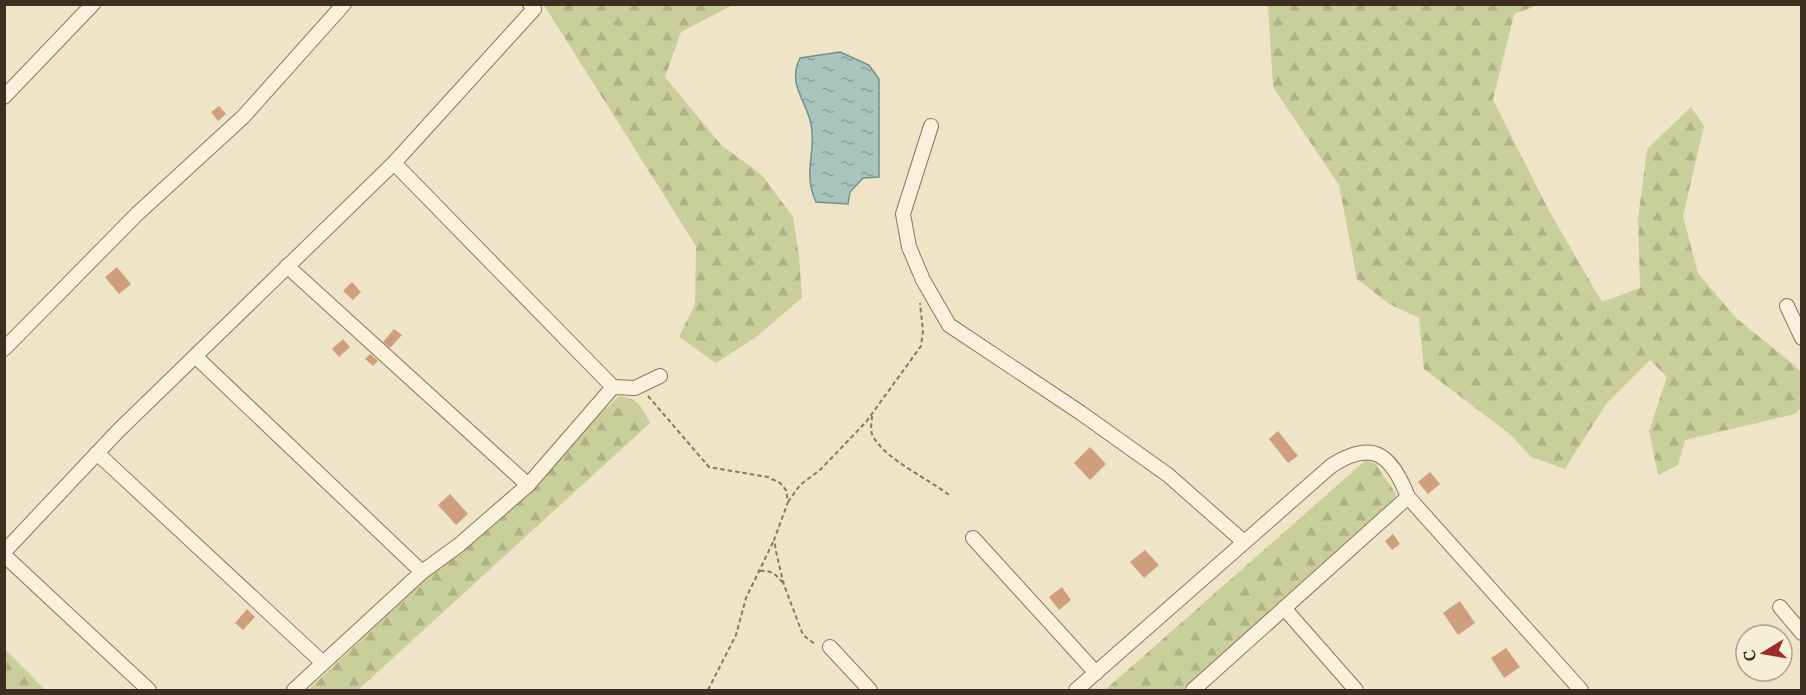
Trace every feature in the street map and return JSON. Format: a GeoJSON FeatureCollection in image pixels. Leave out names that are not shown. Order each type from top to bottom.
{"type":"FeatureCollection","features":[{"type":"Feature","properties":{"kind":"street"},"geometry":{"type":"LineString","coordinates":[[4,97],[93,4]]}},
{"type":"Feature","properties":{"kind":"street"},"geometry":{"type":"LineString","coordinates":[[4,349],[137,214],[243,117],[344,4]]}},
{"type":"Feature","properties":{"kind":"street"},"geometry":{"type":"LineString","coordinates":[[149,690],[4,553],[97,453],[394,164],[534,9],[530,4]]}},
{"type":"Feature","properties":{"kind":"street"},"geometry":{"type":"LineString","coordinates":[[931,126],[903,214],[909,247],[923,280],[949,325],[1081,412],[1168,475],[1244,542]]}},
{"type":"Feature","properties":{"kind":"street"},"geometry":{"type":"LineString","coordinates":[[394,164],[613,387],[635,388],[660,376]]}},
{"type":"Feature","properties":{"kind":"street"},"geometry":{"type":"LineString","coordinates":[[287,266],[528,485]]}},
{"type":"Feature","properties":{"kind":"street"},"geometry":{"type":"LineString","coordinates":[[1787,306],[1802,338]]}},
{"type":"Feature","properties":{"kind":"street"},"geometry":{"type":"LineString","coordinates":[[195,356],[422,572]]}},
{"type":"Feature","properties":{"kind":"street"},"geometry":{"type":"LineString","coordinates":[[294,690],[422,572],[459,545],[528,485],[613,387]]}},
{"type":"Feature","properties":{"kind":"street"},"geometry":{"type":"LineString","coordinates":[[1076,690],[1331,466],[1349,454],[1364,451],[1380,455],[1400,478],[1408,497],[1581,690]]}},
{"type":"Feature","properties":{"kind":"street"},"geometry":{"type":"LineString","coordinates":[[97,453],[322,663]]}},
{"type":"Feature","properties":{"kind":"street"},"geometry":{"type":"LineString","coordinates":[[1193,690],[1408,497]]}},
{"type":"Feature","properties":{"kind":"street"},"geometry":{"type":"LineString","coordinates":[[973,538],[1096,673]]}},
{"type":"Feature","properties":{"kind":"street"},"geometry":{"type":"LineString","coordinates":[[1780,607],[1802,633]]}},
{"type":"Feature","properties":{"kind":"street"},"geometry":{"type":"LineString","coordinates":[[1284,608],[1356,690]]}},
{"type":"Feature","properties":{"kind":"street"},"geometry":{"type":"LineString","coordinates":[[830,647],[870,690]]}},
{"type":"Feature","properties":{"kind":"path"},"geometry":{"type":"LineString","coordinates":[[708,690],[736,635],[747,598],[774,540],[788,502],[800,485],[820,470],[873,413],[921,346],[923,331],[921,302]]}},
{"type":"Feature","properties":{"kind":"path"},"geometry":{"type":"LineString","coordinates":[[635,388],[650,398],[709,467],[768,477],[780,483],[786,490],[788,502]]}},
{"type":"Feature","properties":{"kind":"path"},"geometry":{"type":"LineString","coordinates":[[873,413],[871,433],[881,447],[916,474],[936,484],[950,495]]}},
{"type":"Feature","properties":{"kind":"path"},"geometry":{"type":"LineString","coordinates":[[774,540],[784,585],[803,635],[821,648],[830,647]]}},
{"type":"Feature","properties":{"kind":"path"},"geometry":{"type":"LineString","coordinates":[[759,572],[768,571],[776,575],[784,585]]}},
{"type":"Feature","properties":{"kind":"green space"},"geometry":{"type":"Polygon","coordinates":[[[544,5],[733,5],[681,32],[665,77],[721,145],[762,175],[793,217],[802,298],[756,337],[716,363],[679,337],[695,304],[696,246],[544,5]]]}},
{"type":"Feature","properties":{"kind":"green space"},"geometry":{"type":"Polygon","coordinates":[[[1268,5],[1538,5],[1514,14],[1493,100],[1548,209],[1602,302],[1640,288],[1638,219],[1647,149],[1691,107],[1704,126],[1683,216],[1698,273],[1735,317],[1801,371],[1801,408],[1795,414],[1685,440],[1678,465],[1658,475],[1649,431],[1667,377],[1650,360],[1606,404],[1565,469],[1531,457],[1511,435],[1424,369],[1419,318],[1389,304],[1357,279],[1339,185],[1273,87],[1268,5]]]}},
{"type":"Feature","properties":{"kind":"green space"},"geometry":{"type":"Polygon","coordinates":[[[619,396],[639,404],[650,423],[358,690],[308,690],[619,396]]]}},
{"type":"Feature","properties":{"kind":"green space"},"geometry":{"type":"Polygon","coordinates":[[[1366,460],[1376,464],[1396,494],[1390,511],[1187,690],[1105,690],[1366,460]]]}},
{"type":"Feature","properties":{"kind":"green space"},"geometry":{"type":"Polygon","coordinates":[[[5,649],[45,690],[5,690],[5,649]]]}},
{"type":"Feature","properties":{"kind":"water"},"geometry":{"type":"Polygon","coordinates":[[[840,52],[869,65],[879,79],[879,177],[863,178],[850,192],[848,204],[816,202],[810,181],[811,124],[796,84],[800,58],[840,52]]]}},
{"type":"Feature","properties":{"kind":"building"},"geometry":{"type":"Polygon","coordinates":[[[219,106],[226,114],[218,121],[211,112],[219,106]]]}},
{"type":"Feature","properties":{"kind":"building"},"geometry":{"type":"Polygon","coordinates":[[[117,267],[131,284],[119,294],[105,277],[117,267]]]}},
{"type":"Feature","properties":{"kind":"building"},"geometry":{"type":"Polygon","coordinates":[[[352,282],[361,292],[353,300],[343,291],[352,282]]]}},
{"type":"Feature","properties":{"kind":"building"},"geometry":{"type":"Polygon","coordinates":[[[394,329],[402,335],[390,348],[383,342],[394,329]]]}},
{"type":"Feature","properties":{"kind":"building"},"geometry":{"type":"Polygon","coordinates":[[[343,339],[350,347],[339,357],[332,349],[343,339]]]}},
{"type":"Feature","properties":{"kind":"building"},"geometry":{"type":"Polygon","coordinates":[[[370,354],[378,361],[373,366],[365,359],[370,354]]]}},
{"type":"Feature","properties":{"kind":"building"},"geometry":{"type":"Polygon","coordinates":[[[1278,431],[1298,456],[1288,463],[1269,439],[1278,431]]]}},
{"type":"Feature","properties":{"kind":"building"},"geometry":{"type":"Polygon","coordinates":[[[1090,447],[1106,464],[1090,480],[1074,463],[1090,447]]]}},
{"type":"Feature","properties":{"kind":"building"},"geometry":{"type":"Polygon","coordinates":[[[1430,472],[1440,484],[1428,494],[1418,482],[1430,472]]]}},
{"type":"Feature","properties":{"kind":"building"},"geometry":{"type":"Polygon","coordinates":[[[450,494],[468,514],[456,525],[438,505],[450,494]]]}},
{"type":"Feature","properties":{"kind":"building"},"geometry":{"type":"Polygon","coordinates":[[[1393,534],[1400,544],[1392,550],[1385,541],[1393,534]]]}},
{"type":"Feature","properties":{"kind":"building"},"geometry":{"type":"Polygon","coordinates":[[[1145,550],[1159,565],[1144,578],[1130,562],[1145,550]]]}},
{"type":"Feature","properties":{"kind":"building"},"geometry":{"type":"Polygon","coordinates":[[[1062,587],[1071,600],[1059,610],[1049,597],[1062,587]]]}},
{"type":"Feature","properties":{"kind":"building"},"geometry":{"type":"Polygon","coordinates":[[[1460,601],[1475,623],[1458,635],[1443,613],[1460,601]]]}},
{"type":"Feature","properties":{"kind":"building"},"geometry":{"type":"Polygon","coordinates":[[[247,609],[255,617],[243,630],[235,623],[247,609]]]}},
{"type":"Feature","properties":{"kind":"building"},"geometry":{"type":"Polygon","coordinates":[[[1506,648],[1520,667],[1504,678],[1491,658],[1506,648]]]}}]}
